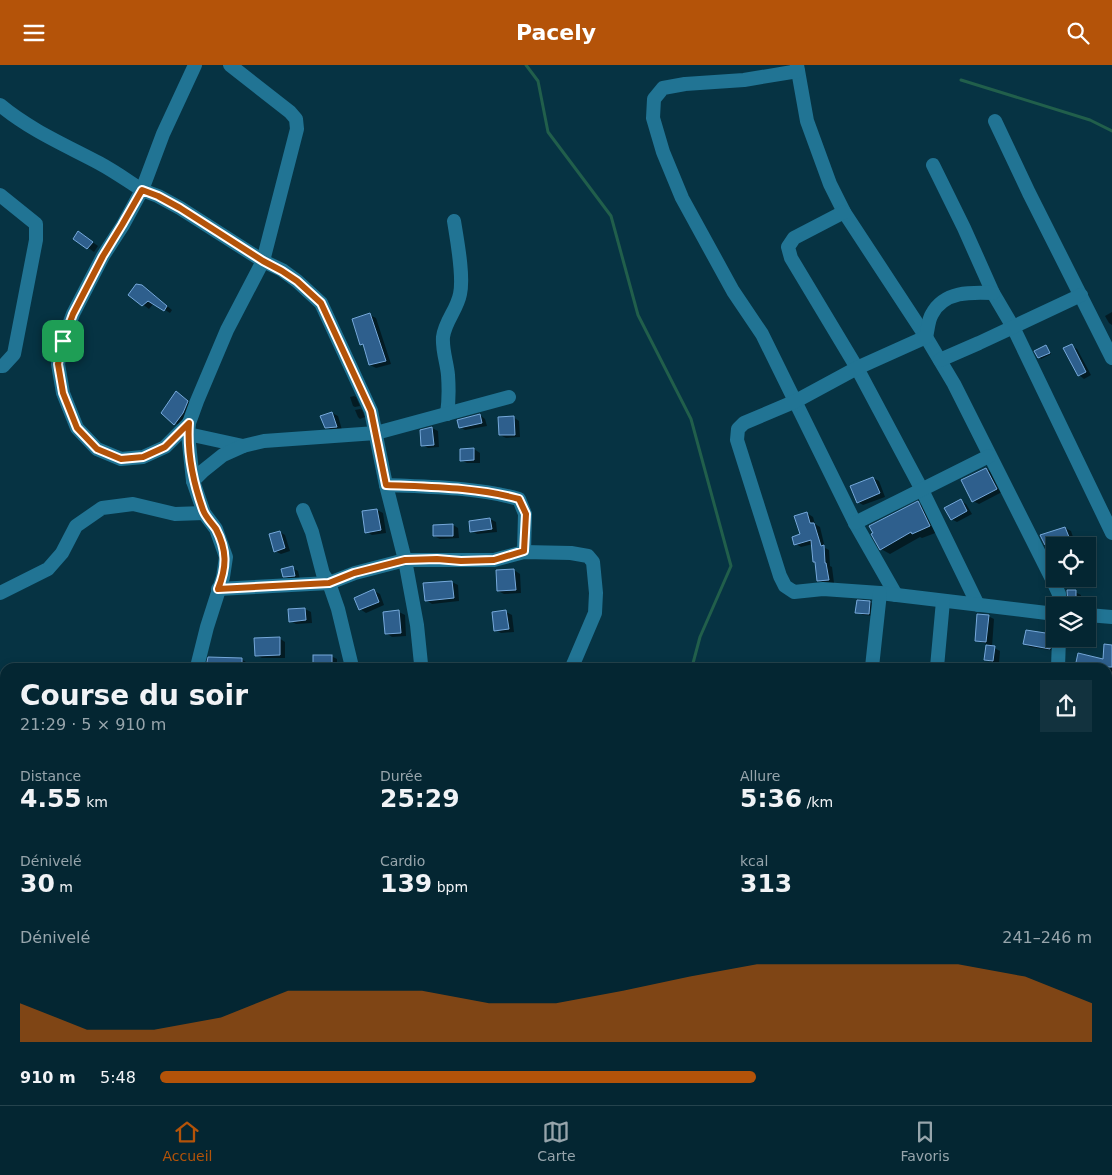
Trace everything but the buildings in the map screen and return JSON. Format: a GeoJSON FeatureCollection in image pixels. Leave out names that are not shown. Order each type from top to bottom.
{"type":"FeatureCollection","features":[{"type":"Feature","properties":{"kind":"street"},"geometry":{"type":"LineString","coordinates":[[189,428],[165,447],[143,457],[121,459],[97,449],[77,428],[63,393],[58,364],[63,341],[73,314],[103,256],[142,190],[163,134],[195,65]]}},
{"type":"Feature","properties":{"kind":"street"},"geometry":{"type":"LineString","coordinates":[[198,663],[223,577],[226,557],[216,529],[204,513],[193,481],[189,428],[196,401],[227,331],[263,261],[297,129],[296,119],[290,111],[230,65]]}},
{"type":"Feature","properties":{"kind":"street"},"geometry":{"type":"LineString","coordinates":[[896,595],[855,523],[762,334],[733,291],[682,198],[663,152],[653,118],[654,99],[663,88],[685,84],[744,80],[797,68],[807,121],[830,185],[844,212],[926,337],[954,384],[1058,597]]}},
{"type":"Feature","properties":{"kind":"street"},"geometry":{"type":"LineString","coordinates":[[0,105],[11,115],[43,135],[102,165],[142,190],[180,208],[297,281],[321,303],[371,411],[386,485],[405,560],[422,663]]}},
{"type":"Feature","properties":{"kind":"street"},"geometry":{"type":"LineString","coordinates":[[995,121],[1028,193],[1112,358]]}},
{"type":"Feature","properties":{"kind":"street"},"geometry":{"type":"LineString","coordinates":[[933,165],[993,293],[1013,327],[1112,533]]}},
{"type":"Feature","properties":{"kind":"street"},"geometry":{"type":"LineString","coordinates":[[0,195],[36,224],[36,240],[14,354],[3,366],[0,366]]}},
{"type":"Feature","properties":{"kind":"street"},"geometry":{"type":"LineString","coordinates":[[844,212],[794,238],[788,247],[790,258],[857,368],[922,490],[978,605]]}},
{"type":"Feature","properties":{"kind":"street"},"geometry":{"type":"LineString","coordinates":[[447,414],[449,399],[448,376],[443,339],[445,327],[455,309],[460,293],[459,255],[454,221]]}},
{"type":"Feature","properties":{"kind":"street"},"geometry":{"type":"LineString","coordinates":[[926,337],[931,315],[940,303],[949,297],[958,294],[993,293]]}},
{"type":"Feature","properties":{"kind":"street"},"geometry":{"type":"LineString","coordinates":[[940,360],[1080,295]]}},
{"type":"Feature","properties":{"kind":"street"},"geometry":{"type":"LineString","coordinates":[[926,337],[857,368],[796,401],[744,423],[738,429],[737,440],[784,586],[794,592],[823,589],[880,593],[1046,613]]}},
{"type":"Feature","properties":{"kind":"street"},"geometry":{"type":"LineString","coordinates":[[193,481],[223,455],[242,446],[264,441],[376,433],[510,397]]}},
{"type":"Feature","properties":{"kind":"street"},"geometry":{"type":"LineString","coordinates":[[189,428],[242,446]]}},
{"type":"Feature","properties":{"kind":"street"},"geometry":{"type":"LineString","coordinates":[[855,523],[989,457]]}},
{"type":"Feature","properties":{"kind":"street"},"geometry":{"type":"LineString","coordinates":[[386,485],[451,489],[503,495],[519,499],[526,514],[524,551]]}},
{"type":"Feature","properties":{"kind":"street"},"geometry":{"type":"LineString","coordinates":[[0,593],[48,569],[62,553],[76,526],[102,508],[133,504],[176,514],[204,513]]}},
{"type":"Feature","properties":{"kind":"street"},"geometry":{"type":"LineString","coordinates":[[303,509],[312,531],[323,574],[329,583],[338,609],[351,663]]}},
{"type":"Feature","properties":{"kind":"street"},"geometry":{"type":"LineString","coordinates":[[218,589],[329,583],[354,573],[405,560],[494,560],[524,551],[571,553],[588,556],[593,562],[596,593],[595,613],[574,663]]}},
{"type":"Feature","properties":{"kind":"street"},"geometry":{"type":"LineString","coordinates":[[872,663],[880,593]]}},
{"type":"Feature","properties":{"kind":"street"},"geometry":{"type":"LineString","coordinates":[[937,663],[943,601]]}},
{"type":"Feature","properties":{"kind":"street"},"geometry":{"type":"LineString","coordinates":[[1096,616],[1112,617]]}},
{"type":"Feature","properties":{"kind":"street"},"geometry":{"type":"LineString","coordinates":[[1058,663],[1059,647]]}},
{"type":"Feature","properties":{"kind":"waterway"},"geometry":{"type":"LineString","coordinates":[[526,65],[538,81],[548,132],[611,216],[638,315],[691,419],[731,566],[700,637],[693,663]]}},
{"type":"Feature","properties":{"kind":"waterway"},"geometry":{"type":"LineString","coordinates":[[961,80],[1090,120],[1112,131]]}},
{"type":"Feature","properties":{"kind":"route"},"geometry":{"type":"LineString","coordinates":[[142,190],[158,196],[282,271],[297,281],[321,303],[371,411],[386,485],[451,489],[503,495],[519,499],[526,514],[524,551],[494,560],[405,560],[354,573],[329,583],[218,589],[223,577],[226,557],[216,529],[204,513],[193,481],[188,434],[189,423],[165,447],[143,457],[121,459],[97,449],[77,428],[63,393],[58,364],[63,341],[84,291],[142,190]]}}]}
